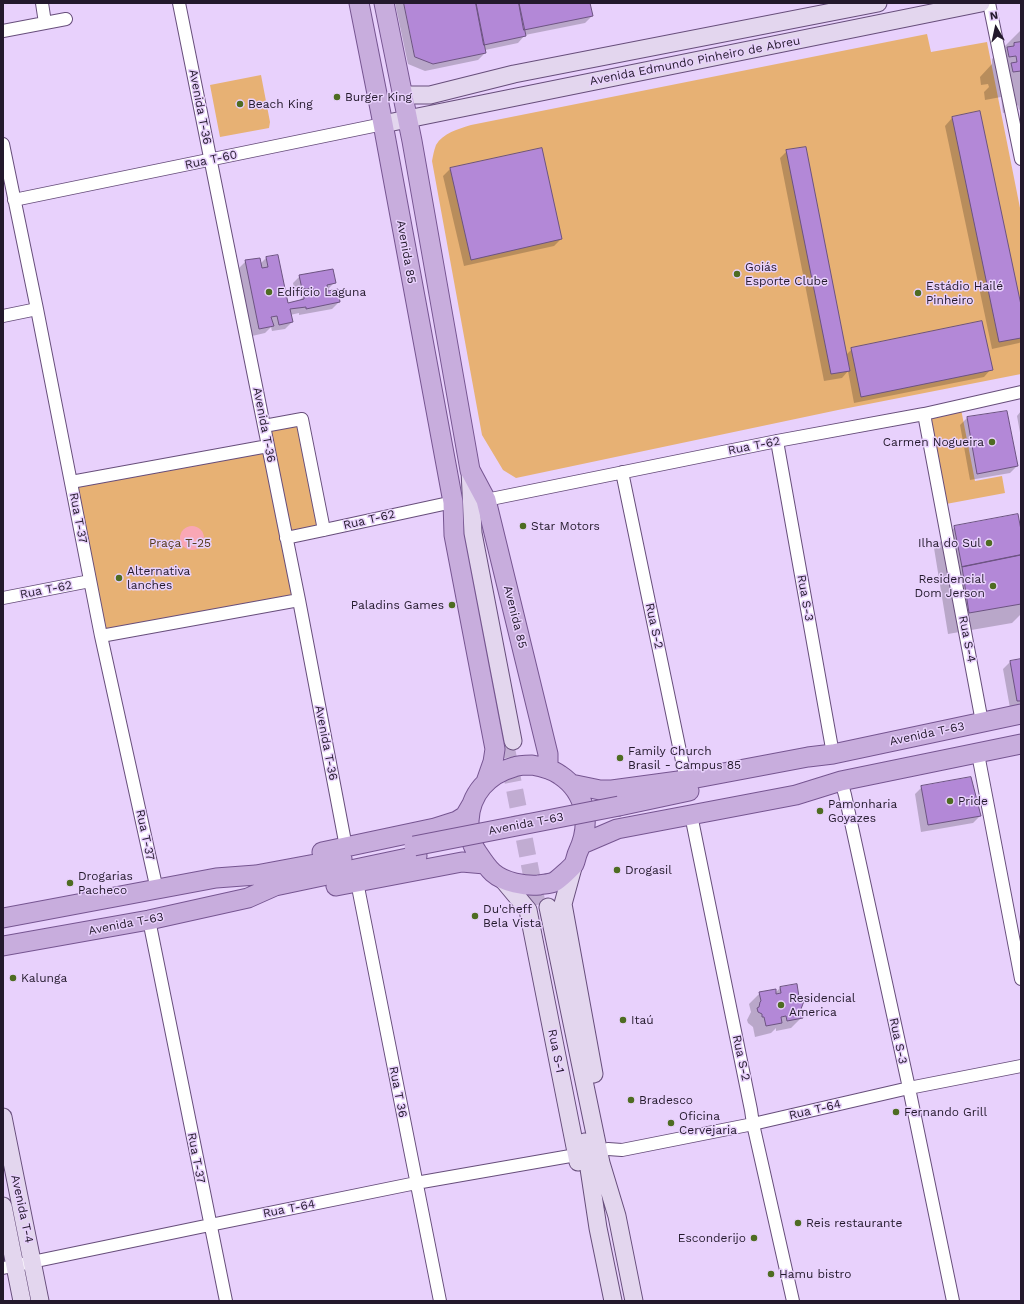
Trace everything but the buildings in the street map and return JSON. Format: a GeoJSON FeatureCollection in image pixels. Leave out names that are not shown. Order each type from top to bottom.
{"type":"FeatureCollection","features":[{"type":"Feature","properties":{"kind":"main road","name":"Avenida 85"},"geometry":{"type":"LineString","coordinates":[[359,3],[383,124],[452,502],[462,536],[509,741],[473,533],[470,470],[408,119],[384,3]]}},
{"type":"Feature","properties":{"kind":"main road","name":"Avenida Edmundo Pinheiro de Abreu"},"geometry":{"type":"LineString","coordinates":[[402,92],[409,95],[430,95],[514,74],[878,3]]}},
{"type":"Feature","properties":{"kind":"main road","name":"Avenida Edmundo Pinheiro de Abreu"},"geometry":{"type":"LineString","coordinates":[[408,119],[981,3]]}},
{"type":"Feature","properties":{"kind":"main road","name":"Rua T-60"},"geometry":{"type":"LineString","coordinates":[[383,124],[408,119]]}},
{"type":"Feature","properties":{"kind":"main road","name":"Avenida 85"},"geometry":{"type":"LineString","coordinates":[[470,470],[486,500],[548,754],[548,769]]}},
{"type":"Feature","properties":{"kind":"main road","name":"Avenida 85"},"geometry":{"type":"LineString","coordinates":[[452,502],[454,535],[495,749],[493,762],[486,782]]}},
{"type":"Feature","properties":{"kind":"main road","name":"Avenida T-63"},"geometry":{"type":"LineString","coordinates":[[571,784],[600,790],[612,790],[686,780],[808,757],[833,754],[1021,714]]}},
{"type":"Feature","properties":{"kind":"main road","name":"Avenida T-63"},"geometry":{"type":"LineString","coordinates":[[582,844],[617,830],[796,795],[840,781],[1021,744]]}},
{"type":"Feature","properties":{"kind":"main road","name":"Avenida T-63"},"geometry":{"type":"LineString","coordinates":[[620,811],[802,768],[833,754]]}},
{"type":"Feature","properties":{"kind":"main road"},"geometry":{"type":"LineString","coordinates":[[532,765],[548,769],[560,775],[571,784],[581,799],[586,817],[585,835],[574,864],[554,883],[529,886],[503,880],[494,874],[474,849],[469,831],[472,804],[478,792],[486,782],[499,772],[515,766],[532,765]]}},
{"type":"Feature","properties":{"kind":"main road","name":"Avenida T-63"},"geometry":{"type":"LineString","coordinates":[[216,878],[256,875],[415,851],[620,811],[794,783],[840,781]]}},
{"type":"Feature","properties":{"kind":"main road","name":"Avenida T-63"},"geometry":{"type":"LineString","coordinates":[[3,918],[216,878],[254,866],[435,828],[457,821],[465,816],[472,804]]}},
{"type":"Feature","properties":{"kind":"main road","name":"Avenida T-63"},"geometry":{"type":"LineString","coordinates":[[3,946],[148,920],[248,898],[275,886],[415,851]]}},
{"type":"Feature","properties":{"kind":"main road","name":"Avenida T-63"},"geometry":{"type":"LineString","coordinates":[[248,898],[271,898],[462,862],[485,864]]}},
{"type":"Feature","properties":{"kind":"main road","name":"Rua S-1"},"geometry":{"type":"LineString","coordinates":[[574,864],[563,904],[575,976],[613,1172],[617,1216]]}},
{"type":"Feature","properties":{"kind":"main road","name":"Rua S-1"},"geometry":{"type":"LineString","coordinates":[[503,880],[528,910],[576,1155],[598,1228]]}},
{"type":"Feature","properties":{"kind":"main road","name":"Rua S-1"},"geometry":{"type":"LineString","coordinates":[[613,1301],[598,1228],[587,1152],[543,907],[601,1162],[617,1216],[634,1301]]}},
{"type":"Feature","properties":{"kind":"main road","name":"Avenida T-4"},"geometry":{"type":"LineString","coordinates":[[3,1117],[40,1301]]}},
{"type":"Feature","properties":{"kind":"main road","name":"Avenida T-4"},"geometry":{"type":"LineString","coordinates":[[3,1206],[9,1267],[22,1301]]}},
{"type":"Feature","properties":{"kind":"street"},"geometry":{"type":"LineString","coordinates":[[42,3],[45,23]]}},
{"type":"Feature","properties":{"kind":"street","name":"Avenida T-36"},"geometry":{"type":"LineString","coordinates":[[179,3],[299,600],[346,847]]}},
{"type":"Feature","properties":{"kind":"street"},"geometry":{"type":"LineString","coordinates":[[988,3],[1021,159]]}},
{"type":"Feature","properties":{"kind":"street"},"geometry":{"type":"LineString","coordinates":[[3,31],[66,19]]}},
{"type":"Feature","properties":{"kind":"street","name":"Rua T-60"},"geometry":{"type":"LineString","coordinates":[[14,200],[383,124]]}},
{"type":"Feature","properties":{"kind":"street","name":"Rua T-37"},"geometry":{"type":"LineString","coordinates":[[3,144],[71,482],[100,636],[157,890]]}},
{"type":"Feature","properties":{"kind":"street"},"geometry":{"type":"LineString","coordinates":[[3,316],[37,310]]}},
{"type":"Feature","properties":{"kind":"street","name":"Rua T-62"},"geometry":{"type":"LineString","coordinates":[[486,500],[777,441],[924,414],[1021,392]]}},
{"type":"Feature","properties":{"kind":"street","name":"Rua S-4"},"geometry":{"type":"LineString","coordinates":[[924,414],[982,722]]}},
{"type":"Feature","properties":{"kind":"street"},"geometry":{"type":"LineString","coordinates":[[264,426],[302,419],[324,530]]}},
{"type":"Feature","properties":{"kind":"street","name":"Rua S-3"},"geometry":{"type":"LineString","coordinates":[[777,441],[833,754]]}},
{"type":"Feature","properties":{"kind":"street"},"geometry":{"type":"LineString","coordinates":[[71,482],[268,446]]}},
{"type":"Feature","properties":{"kind":"street","name":"Rua S-2"},"geometry":{"type":"LineString","coordinates":[[622,472],[686,780]]}},
{"type":"Feature","properties":{"kind":"street","name":"Rua T-62"},"geometry":{"type":"LineString","coordinates":[[286,538],[452,502]]}},
{"type":"Feature","properties":{"kind":"street","name":"Rua T-62"},"geometry":{"type":"LineString","coordinates":[[3,598],[90,581]]}},
{"type":"Feature","properties":{"kind":"street"},"geometry":{"type":"LineString","coordinates":[[100,636],[299,600]]}},
{"type":"Feature","properties":{"kind":"street"},"geometry":{"type":"LineString","coordinates":[[978,754],[1021,979]]}},
{"type":"Feature","properties":{"kind":"street","name":"Rua S-3"},"geometry":{"type":"LineString","coordinates":[[840,781],[845,796],[909,1088],[953,1301]]}},
{"type":"Feature","properties":{"kind":"street","name":"Rua S-2"},"geometry":{"type":"LineString","coordinates":[[690,815],[753,1124],[793,1301]]}},
{"type":"Feature","properties":{"kind":"street","name":"Rua T 36"},"geometry":{"type":"LineString","coordinates":[[357,882],[440,1301]]}},
{"type":"Feature","properties":{"kind":"street","name":"Rua T-37"},"geometry":{"type":"LineString","coordinates":[[148,920],[226,1301]]}},
{"type":"Feature","properties":{"kind":"street","name":"Rua T-64"},"geometry":{"type":"LineString","coordinates":[[608,1148],[622,1150],[753,1124],[909,1088],[1021,1066]]}},
{"type":"Feature","properties":{"kind":"street","name":"Rua T-64"},"geometry":{"type":"LineString","coordinates":[[9,1267],[416,1183],[576,1155]]}},
{"type":"Feature","properties":{"kind":"green space","name":"Goiás Esporte Clube"},"geometry":{"type":"Polygon","coordinates":[[[927,34],[931,52],[987,42],[1021,213],[1021,374],[838,410],[516,478],[503,470],[482,435],[432,161],[435,147],[439,141],[451,132],[471,125],[927,34]]]}},
{"type":"Feature","properties":{"kind":"green space","name":"Beach King"},"geometry":{"type":"Polygon","coordinates":[[[261,75],[270,122],[269,128],[220,137],[210,85],[261,75]]]}},
{"type":"Feature","properties":{"kind":"green space"},"geometry":{"type":"Polygon","coordinates":[[[961,409],[975,481],[1002,476],[1005,493],[946,504],[931,416],[961,409]]]}},
{"type":"Feature","properties":{"kind":"green space"},"geometry":{"type":"Polygon","coordinates":[[[299,424],[319,526],[290,532],[270,429],[299,424]]]}},
{"type":"Feature","properties":{"kind":"green space","name":"Praça T-25"},"geometry":{"type":"Polygon","coordinates":[[[265,451],[297,598],[102,634],[72,483],[265,451]]]}},
{"type":"Feature","properties":{"kind":"shaded area"},"geometry":{"type":"Polygon","coordinates":[[[187,526],[197,526],[204,533],[204,543],[197,550],[187,550],[180,543],[180,533],[187,526]]]}},
{"type":"Feature","properties":{"kind":"tunnel"},"geometry":{"type":"LineString","coordinates":[[505,741],[538,908]]}},
{"type":"Feature","properties":{"kind":"place","name":"Burger King"},"geometry":{"type":"Point","coordinates":[337,97]}},
{"type":"Feature","properties":{"kind":"place","name":"Beach King"},"geometry":{"type":"Point","coordinates":[240,104]}},
{"type":"Feature","properties":{"kind":"place","name":"Goiás Esporte Clube"},"geometry":{"type":"Point","coordinates":[737,274]}},
{"type":"Feature","properties":{"kind":"place","name":"Edifício Laguna"},"geometry":{"type":"Point","coordinates":[269,292]}},
{"type":"Feature","properties":{"kind":"place","name":"Estádio Hailé Pinheiro"},"geometry":{"type":"Point","coordinates":[918,293]}},
{"type":"Feature","properties":{"kind":"place","name":"Carmen Nogueira"},"geometry":{"type":"Point","coordinates":[992,442]}},
{"type":"Feature","properties":{"kind":"place","name":"Star Motors"},"geometry":{"type":"Point","coordinates":[523,526]}},
{"type":"Feature","properties":{"kind":"place","name":"Ilha do Sul"},"geometry":{"type":"Point","coordinates":[989,543]}},
{"type":"Feature","properties":{"kind":"place","name":"Alternativa lanches"},"geometry":{"type":"Point","coordinates":[119,578]}},
{"type":"Feature","properties":{"kind":"place","name":"Residencial Dom Jerson"},"geometry":{"type":"Point","coordinates":[993,586]}},
{"type":"Feature","properties":{"kind":"place","name":"Paladins Games"},"geometry":{"type":"Point","coordinates":[452,605]}},
{"type":"Feature","properties":{"kind":"place","name":"Family Church Brasil - Campus 85"},"geometry":{"type":"Point","coordinates":[620,758]}},
{"type":"Feature","properties":{"kind":"place","name":"Pride"},"geometry":{"type":"Point","coordinates":[950,801]}},
{"type":"Feature","properties":{"kind":"place","name":"Pamonharia Goyazes"},"geometry":{"type":"Point","coordinates":[820,811]}},
{"type":"Feature","properties":{"kind":"place","name":"Drogasil"},"geometry":{"type":"Point","coordinates":[617,870]}},
{"type":"Feature","properties":{"kind":"place","name":"Drogarias Pacheco"},"geometry":{"type":"Point","coordinates":[70,883]}},
{"type":"Feature","properties":{"kind":"place","name":"Du'cheff Bela Vista"},"geometry":{"type":"Point","coordinates":[475,916]}},
{"type":"Feature","properties":{"kind":"place","name":"Kalunga"},"geometry":{"type":"Point","coordinates":[13,978]}},
{"type":"Feature","properties":{"kind":"place","name":"Residencial America"},"geometry":{"type":"Point","coordinates":[781,1005]}},
{"type":"Feature","properties":{"kind":"place","name":"Itaú"},"geometry":{"type":"Point","coordinates":[623,1020]}},
{"type":"Feature","properties":{"kind":"place","name":"Bradesco"},"geometry":{"type":"Point","coordinates":[631,1100]}},
{"type":"Feature","properties":{"kind":"place","name":"Fernando Grill"},"geometry":{"type":"Point","coordinates":[896,1112]}},
{"type":"Feature","properties":{"kind":"place","name":"Oficina Cervejaria"},"geometry":{"type":"Point","coordinates":[671,1123]}},
{"type":"Feature","properties":{"kind":"place","name":"Reis restaurante"},"geometry":{"type":"Point","coordinates":[798,1223]}},
{"type":"Feature","properties":{"kind":"place","name":"Esconderijo"},"geometry":{"type":"Point","coordinates":[754,1238]}},
{"type":"Feature","properties":{"kind":"place","name":"Hamu bistro"},"geometry":{"type":"Point","coordinates":[771,1274]}}]}
